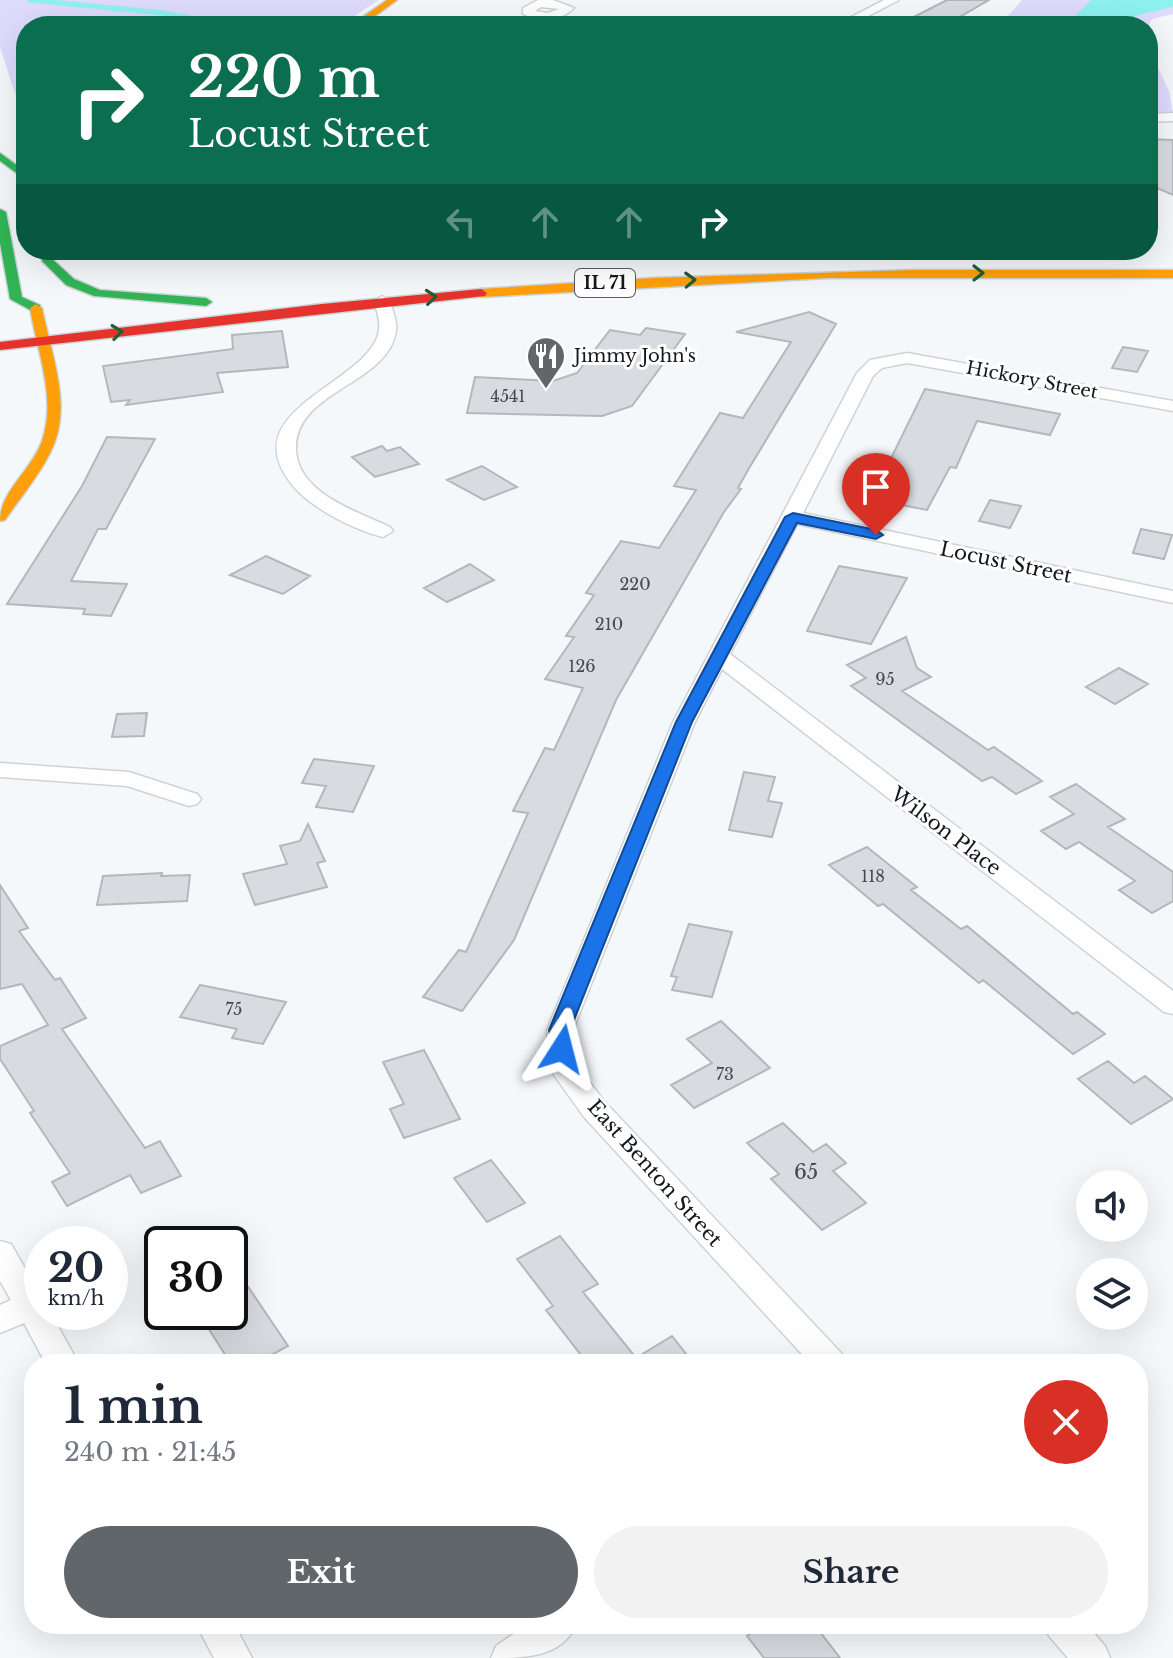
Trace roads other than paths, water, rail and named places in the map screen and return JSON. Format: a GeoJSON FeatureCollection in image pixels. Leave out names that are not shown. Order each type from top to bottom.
{"type":"FeatureCollection","features":[{"type":"Feature","properties":{"kind":"main road"},"geometry":{"type":"LineString","coordinates":[[370,16],[393,0]]}},
{"type":"Feature","properties":{"kind":"main road"},"geometry":{"type":"LineString","coordinates":[[0,156],[16,169]]}},
{"type":"Feature","properties":{"kind":"main road"},"geometry":{"type":"LineString","coordinates":[[0,212],[4,272],[16,299],[38,317]]}},
{"type":"Feature","properties":{"kind":"main road"},"geometry":{"type":"LineString","coordinates":[[0,517],[52,432],[53,392],[39,341],[38,317],[54,295],[46,260]]}},
{"type":"Feature","properties":{"kind":"main road"},"geometry":{"type":"LineString","coordinates":[[50,260],[70,282],[98,293],[214,301],[110,312]]}},
{"type":"Feature","properties":{"kind":"main road","name":"IL 71"},"geometry":{"type":"LineString","coordinates":[[423,280],[825,260]]}},
{"type":"Feature","properties":{"kind":"main road","name":"IL 71"},"geometry":{"type":"LineString","coordinates":[[0,346],[382,301],[652,281],[887,273],[1173,274]]}},
{"type":"Feature","properties":{"kind":"street"},"geometry":{"type":"LineString","coordinates":[[859,16],[890,0]]}},
{"type":"Feature","properties":{"kind":"street"},"geometry":{"type":"LineString","coordinates":[[382,301],[388,331],[381,347],[306,408],[290,428],[285,457],[297,481],[336,508],[383,531]]}},
{"type":"Feature","properties":{"kind":"street","name":"Hickory Street"},"geometry":{"type":"LineString","coordinates":[[890,360],[932,361],[1173,406]]}},
{"type":"Feature","properties":{"kind":"street","name":"East Benton Street"},"geometry":{"type":"LineString","coordinates":[[822,1354],[594,1109],[563,1068],[560,1030],[684,722],[866,373],[876,364],[890,360]]}},
{"type":"Feature","properties":{"kind":"street","name":"Locust Street"},"geometry":{"type":"LineString","coordinates":[[793,517],[1173,597]]}},
{"type":"Feature","properties":{"kind":"street","name":"Wilson Place"},"geometry":{"type":"LineString","coordinates":[[720,657],[1173,1005]]}},
{"type":"Feature","properties":{"kind":"street"},"geometry":{"type":"LineString","coordinates":[[0,770],[129,779],[189,799]]}},
{"type":"Feature","properties":{"kind":"street"},"geometry":{"type":"LineString","coordinates":[[0,1253],[24,1297]]}},
{"type":"Feature","properties":{"kind":"street"},"geometry":{"type":"LineString","coordinates":[[0,1320],[24,1308]]}},
{"type":"Feature","properties":{"kind":"street"},"geometry":{"type":"LineString","coordinates":[[43,1330],[57,1354]]}},
{"type":"Feature","properties":{"kind":"street"},"geometry":{"type":"LineString","coordinates":[[220,1634],[234,1658]]}},
{"type":"Feature","properties":{"kind":"street"},"geometry":{"type":"LineString","coordinates":[[509,1658],[544,1634]]}},
{"type":"Feature","properties":{"kind":"street"},"geometry":{"type":"LineString","coordinates":[[1071,1634],[1092,1658]]}},
{"type":"Feature","properties":{"kind":"water"},"geometry":{"type":"Polygon","coordinates":[[[1091,0],[1173,0],[1173,7],[1136,16],[1075,16],[1091,0]]]}},
{"type":"Feature","properties":{"kind":"waterway"},"geometry":{"type":"LineString","coordinates":[[30,0],[180,16]]}},
{"type":"Feature","properties":{"kind":"place","name":"Jimmy John's"},"geometry":{"type":"Point","coordinates":[546,390]}}]}
